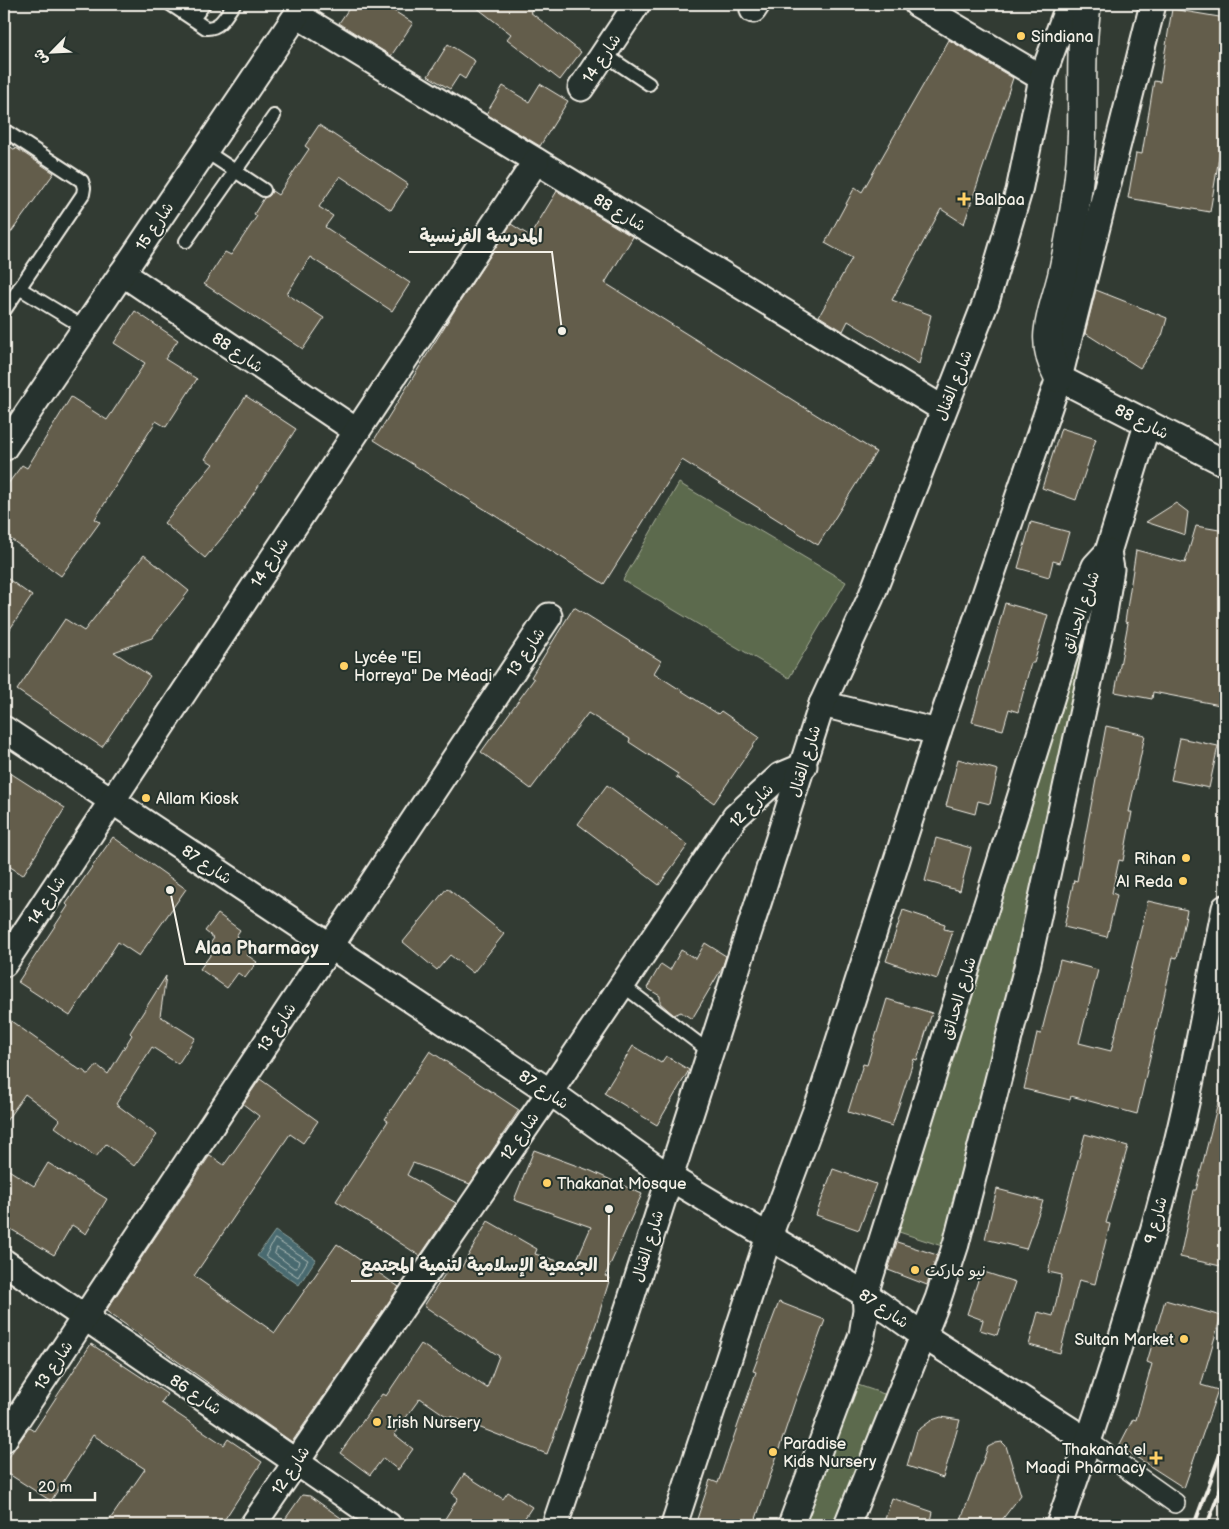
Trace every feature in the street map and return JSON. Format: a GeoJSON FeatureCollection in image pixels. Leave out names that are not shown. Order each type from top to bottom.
{"type":"FeatureCollection","features":[{"type":"Feature","properties":{"kind":"main road"},"geometry":{"type":"LineString","coordinates":[[1059,378],[1050,363],[1047,327],[1062,275],[1079,181],[1082,134],[1082,29],[1086,4]]}},
{"type":"Feature","properties":{"kind":"street","name":"شارع 14"},"geometry":{"type":"LineString","coordinates":[[581,88],[637,4]]}},
{"type":"Feature","properties":{"kind":"street"},"geometry":{"type":"LineString","coordinates":[[917,4],[1042,78]]}},
{"type":"Feature","properties":{"kind":"street","name":"شارع القنال"},"geometry":{"type":"LineString","coordinates":[[555,1525],[628,1308],[804,766],[822,704],[871,598],[986,302],[1019,191],[1042,78],[1069,4]]}},
{"type":"Feature","properties":{"kind":"street"},"geometry":{"type":"LineString","coordinates":[[674,1525],[769,1236],[821,1097],[938,732],[1059,378],[1153,4]]}},
{"type":"Feature","properties":{"kind":"street","name":"شارع 88"},"geometry":{"type":"LineString","coordinates":[[302,7],[536,161],[943,409]]}},
{"type":"Feature","properties":{"kind":"street","name":"شارع 15"},"geometry":{"type":"LineString","coordinates":[[4,448],[302,7]]}},
{"type":"Feature","properties":{"kind":"street","name":"شارع 14"},"geometry":{"type":"LineString","coordinates":[[4,964],[355,430],[536,161]]}},
{"type":"Feature","properties":{"kind":"street","name":"شارع 88"},"geometry":{"type":"LineString","coordinates":[[122,273],[355,430]]}},
{"type":"Feature","properties":{"kind":"street","name":"شارع 88"},"geometry":{"type":"LineString","coordinates":[[1059,378],[1147,425],[1225,463]]}},
{"type":"Feature","properties":{"kind":"street"},"geometry":{"type":"LineString","coordinates":[[1108,552],[1147,425]]}},
{"type":"Feature","properties":{"kind":"street","name":"شارع الحدائق"},"geometry":{"type":"LineString","coordinates":[[791,1525],[862,1335],[866,1310],[865,1294],[1086,587],[1095,566],[1108,552]]}},
{"type":"Feature","properties":{"kind":"street","name":"شارع الحدائق"},"geometry":{"type":"LineString","coordinates":[[847,1525],[924,1336],[956,1244],[1027,967],[1104,613],[1111,569],[1108,552]]}},
{"type":"Feature","properties":{"kind":"street","name":"شارع 13"},"geometry":{"type":"LineString","coordinates":[[4,1439],[549,616]]}},
{"type":"Feature","properties":{"kind":"street"},"geometry":{"type":"LineString","coordinates":[[822,704],[938,732]]}},
{"type":"Feature","properties":{"kind":"street","name":"شارع 87"},"geometry":{"type":"LineString","coordinates":[[4,729],[550,1092],[669,1177],[865,1294],[924,1336],[1089,1442]]}},
{"type":"Feature","properties":{"kind":"street","name":"شارع 12"},"geometry":{"type":"LineString","coordinates":[[253,1525],[550,1092],[735,817],[780,776],[804,766]]}},
{"type":"Feature","properties":{"kind":"street","name":"شارع 9"},"geometry":{"type":"LineString","coordinates":[[1059,1525],[1089,1442],[1132,1304],[1177,1141],[1225,908]]}},
{"type":"Feature","properties":{"kind":"street","name":"شارع 86"},"geometry":{"type":"LineString","coordinates":[[4,1262],[388,1525]]}},
{"type":"Feature","properties":{"kind":"street"},"geometry":{"type":"LineString","coordinates":[[1089,1442],[1174,1503]]}},
{"type":"Feature","properties":{"kind":"lane"},"geometry":{"type":"LineString","coordinates":[[170,4],[206,28],[212,29],[221,22],[234,4]]}},
{"type":"Feature","properties":{"kind":"lane"},"geometry":{"type":"LineString","coordinates":[[193,19],[204,4]]}},
{"type":"Feature","properties":{"kind":"lane"},"geometry":{"type":"LineString","coordinates":[[604,54],[649,84]]}},
{"type":"Feature","properties":{"kind":"lane"},"geometry":{"type":"LineString","coordinates":[[186,241],[274,116]]}},
{"type":"Feature","properties":{"kind":"lane"},"geometry":{"type":"LineString","coordinates":[[4,130],[82,181],[84,188],[83,194],[4,311]]}},
{"type":"Feature","properties":{"kind":"lane"},"geometry":{"type":"LineString","coordinates":[[205,151],[264,190]]}},
{"type":"Feature","properties":{"kind":"lane"},"geometry":{"type":"LineString","coordinates":[[19,288],[85,328]]}},
{"type":"Feature","properties":{"kind":"lane"},"geometry":{"type":"LineString","coordinates":[[622,985],[710,1052]]}},
{"type":"Feature","properties":{"kind":"green space"},"geometry":{"type":"Polygon","coordinates":[[[679,483],[846,582],[789,678],[623,580],[679,483]]]}},
{"type":"Feature","properties":{"kind":"green space"},"geometry":{"type":"Polygon","coordinates":[[[1101,578],[1076,712],[945,1247],[893,1230],[1101,578]]]}},
{"type":"Feature","properties":{"kind":"green space"},"geometry":{"type":"Polygon","coordinates":[[[855,1384],[887,1395],[835,1525],[802,1525],[855,1384]]]}},
{"type":"Feature","properties":{"kind":"water"},"geometry":{"type":"Polygon","coordinates":[[[275,1231],[316,1259],[299,1285],[257,1256],[275,1231]]]}},
{"type":"Feature","properties":{"kind":"building"},"geometry":{"type":"Polygon","coordinates":[[[352,4],[383,4],[413,23],[391,56],[339,23],[352,4]]]}},
{"type":"Feature","properties":{"kind":"building"},"geometry":{"type":"Polygon","coordinates":[[[472,4],[536,4],[530,12],[581,52],[560,80],[507,39],[511,34],[472,4]]]}},
{"type":"Feature","properties":{"kind":"building"},"geometry":{"type":"Polygon","coordinates":[[[1172,9],[1225,18],[1225,139],[1222,139],[1210,212],[1128,198],[1136,153],[1142,154],[1154,81],[1160,82],[1172,9]]]}},
{"type":"Feature","properties":{"kind":"building"},"geometry":{"type":"Polygon","coordinates":[[[949,40],[1013,78],[964,224],[941,209],[892,300],[931,315],[919,364],[848,321],[843,331],[819,316],[852,258],[825,243],[855,187],[862,192],[949,40]]]}},
{"type":"Feature","properties":{"kind":"building"},"geometry":{"type":"Polygon","coordinates":[[[448,44],[475,61],[465,79],[459,75],[450,89],[428,76],[448,44]]]}},
{"type":"Feature","properties":{"kind":"building"},"geometry":{"type":"Polygon","coordinates":[[[540,84],[568,101],[540,146],[486,114],[503,86],[529,102],[540,84]]]}},
{"type":"Feature","properties":{"kind":"building"},"geometry":{"type":"Polygon","coordinates":[[[319,125],[408,184],[391,210],[340,176],[319,207],[333,216],[325,227],[410,283],[392,311],[310,257],[287,294],[324,318],[303,349],[204,284],[225,252],[231,255],[257,216],[254,214],[264,198],[270,195],[272,191],[278,195],[309,149],[305,146],[319,125]]]}},
{"type":"Feature","properties":{"kind":"building"},"geometry":{"type":"Polygon","coordinates":[[[4,142],[54,173],[4,242],[4,142]]]}},
{"type":"Feature","properties":{"kind":"building"},"geometry":{"type":"Polygon","coordinates":[[[557,191],[633,237],[605,283],[876,452],[818,545],[682,460],[604,584],[374,440],[461,300],[511,224],[530,236],[557,191]]]}},
{"type":"Feature","properties":{"kind":"building"},"geometry":{"type":"Polygon","coordinates":[[[1096,290],[1167,318],[1162,336],[1140,368],[1085,333],[1096,290]]]}},
{"type":"Feature","properties":{"kind":"building"},"geometry":{"type":"Polygon","coordinates":[[[135,311],[178,340],[165,359],[197,379],[166,427],[156,421],[95,519],[100,522],[61,576],[4,534],[4,489],[22,465],[27,468],[71,397],[107,420],[145,363],[114,343],[135,311]]]}},
{"type":"Feature","properties":{"kind":"building"},"geometry":{"type":"Polygon","coordinates":[[[246,396],[296,429],[241,515],[205,558],[164,523],[213,464],[205,459],[246,396]]]}},
{"type":"Feature","properties":{"kind":"building"},"geometry":{"type":"Polygon","coordinates":[[[1061,428],[1096,439],[1076,500],[1042,488],[1061,428]]]}},
{"type":"Feature","properties":{"kind":"building"},"geometry":{"type":"Polygon","coordinates":[[[1176,503],[1188,512],[1185,535],[1146,522],[1176,503]]]}},
{"type":"Feature","properties":{"kind":"building"},"geometry":{"type":"Polygon","coordinates":[[[1031,522],[1069,532],[1060,563],[1053,561],[1049,577],[1018,568],[1031,522]]]}},
{"type":"Feature","properties":{"kind":"building"},"geometry":{"type":"Polygon","coordinates":[[[1196,526],[1225,531],[1225,706],[1153,692],[1152,699],[1115,692],[1128,623],[1125,622],[1136,550],[1185,563],[1196,526]]]}},
{"type":"Feature","properties":{"kind":"building"},"geometry":{"type":"Polygon","coordinates":[[[144,555],[189,591],[152,638],[114,652],[150,676],[102,747],[17,690],[65,619],[84,631],[144,555]]]}},
{"type":"Feature","properties":{"kind":"building"},"geometry":{"type":"Polygon","coordinates":[[[4,576],[32,596],[4,638],[4,576]]]}},
{"type":"Feature","properties":{"kind":"building"},"geometry":{"type":"Polygon","coordinates":[[[1005,603],[1048,615],[1034,663],[1031,663],[1018,712],[1009,709],[1003,730],[972,722],[1005,603]]]}},
{"type":"Feature","properties":{"kind":"building"},"geometry":{"type":"Polygon","coordinates":[[[574,607],[661,661],[654,673],[718,714],[721,711],[759,737],[714,803],[676,777],[678,774],[629,742],[630,739],[588,713],[531,789],[481,752],[534,679],[531,677],[574,607]]]}},
{"type":"Feature","properties":{"kind":"building"},"geometry":{"type":"Polygon","coordinates":[[[1106,726],[1145,735],[1129,812],[1132,812],[1123,861],[1119,860],[1112,893],[1117,895],[1107,937],[1064,927],[1074,880],[1077,881],[1106,726]]]}},
{"type":"Feature","properties":{"kind":"building"},"geometry":{"type":"Polygon","coordinates":[[[1180,738],[1218,746],[1209,788],[1171,780],[1180,738]]]}},
{"type":"Feature","properties":{"kind":"building"},"geometry":{"type":"Polygon","coordinates":[[[958,759],[998,770],[990,804],[978,801],[975,814],[946,806],[958,759]]]}},
{"type":"Feature","properties":{"kind":"building"},"geometry":{"type":"Polygon","coordinates":[[[4,769],[65,808],[23,875],[4,863],[4,769]]]}},
{"type":"Feature","properties":{"kind":"building"},"geometry":{"type":"Polygon","coordinates":[[[607,785],[688,845],[659,885],[578,824],[607,785]]]}},
{"type":"Feature","properties":{"kind":"building"},"geometry":{"type":"Polygon","coordinates":[[[113,837],[186,889],[139,956],[118,942],[70,1016],[18,982],[68,906],[66,904],[113,837]]]}},
{"type":"Feature","properties":{"kind":"building"},"geometry":{"type":"Polygon","coordinates":[[[936,838],[971,848],[960,891],[925,881],[936,838]]]}},
{"type":"Feature","properties":{"kind":"building"},"geometry":{"type":"Polygon","coordinates":[[[447,888],[504,934],[473,973],[450,955],[437,970],[403,942],[447,888]]]}},
{"type":"Feature","properties":{"kind":"building"},"geometry":{"type":"Polygon","coordinates":[[[1148,901],[1187,910],[1177,958],[1173,957],[1137,1114],[1071,1096],[1070,1100],[1024,1089],[1037,1033],[1041,1034],[1060,960],[1098,970],[1079,1043],[1111,1051],[1148,901]]]}},
{"type":"Feature","properties":{"kind":"building"},"geometry":{"type":"Polygon","coordinates":[[[903,910],[945,924],[944,929],[953,931],[937,979],[886,961],[903,910]]]}},
{"type":"Feature","properties":{"kind":"building"},"geometry":{"type":"Polygon","coordinates":[[[218,914],[240,930],[236,936],[252,949],[247,955],[257,962],[245,978],[238,973],[227,988],[200,969],[211,954],[206,950],[214,938],[205,931],[218,914]]]}},
{"type":"Feature","properties":{"kind":"building"},"geometry":{"type":"Polygon","coordinates":[[[705,943],[726,956],[722,968],[692,1019],[681,1012],[674,1015],[660,1003],[660,996],[647,988],[661,964],[670,970],[681,950],[696,959],[705,943]]]}},
{"type":"Feature","properties":{"kind":"building"},"geometry":{"type":"Polygon","coordinates":[[[166,976],[160,1016],[195,1038],[178,1064],[152,1047],[116,1104],[157,1135],[134,1166],[106,1144],[96,1157],[55,1127],[60,1120],[25,1094],[4,1124],[4,1016],[80,1070],[89,1075],[97,1065],[108,1074],[132,1035],[130,1033],[166,976]]]}},
{"type":"Feature","properties":{"kind":"building"},"geometry":{"type":"Polygon","coordinates":[[[887,999],[932,1013],[917,1060],[914,1059],[892,1126],[848,1112],[863,1064],[867,1065],[887,999]]]}},
{"type":"Feature","properties":{"kind":"building"},"geometry":{"type":"Polygon","coordinates":[[[633,1046],[661,1063],[666,1056],[689,1070],[657,1125],[604,1093],[633,1046]]]}},
{"type":"Feature","properties":{"kind":"building"},"geometry":{"type":"Polygon","coordinates":[[[430,1051],[519,1110],[470,1184],[413,1163],[407,1175],[456,1203],[420,1256],[336,1201],[388,1121],[385,1119],[430,1051]]]}},
{"type":"Feature","properties":{"kind":"building"},"geometry":{"type":"Polygon","coordinates":[[[260,1079],[318,1121],[303,1143],[290,1134],[194,1276],[275,1333],[337,1244],[399,1287],[292,1442],[106,1311],[210,1155],[224,1165],[259,1116],[243,1104],[260,1079]]]}},
{"type":"Feature","properties":{"kind":"building"},"geometry":{"type":"Polygon","coordinates":[[[1219,1099],[1225,1099],[1225,1267],[1180,1257],[1194,1190],[1196,1190],[1219,1099]]]}},
{"type":"Feature","properties":{"kind":"building"},"geometry":{"type":"Polygon","coordinates":[[[1085,1134],[1128,1146],[1106,1223],[1110,1224],[1095,1284],[1079,1280],[1060,1353],[1029,1345],[1038,1312],[1053,1316],[1062,1275],[1048,1272],[1085,1134]]]}},
{"type":"Feature","properties":{"kind":"building"},"geometry":{"type":"Polygon","coordinates":[[[534,1150],[591,1171],[642,1194],[605,1276],[610,1278],[596,1324],[547,1454],[450,1416],[449,1418],[420,1398],[394,1434],[413,1449],[398,1470],[383,1458],[370,1475],[340,1453],[382,1394],[386,1396],[421,1344],[487,1388],[499,1356],[424,1306],[451,1265],[460,1270],[488,1221],[537,1249],[535,1254],[574,1266],[591,1227],[514,1200],[534,1150]]]}},
{"type":"Feature","properties":{"kind":"building"},"geometry":{"type":"Polygon","coordinates":[[[48,1163],[107,1199],[86,1234],[72,1225],[54,1255],[4,1225],[4,1167],[34,1186],[48,1163]]]}},
{"type":"Feature","properties":{"kind":"building"},"geometry":{"type":"Polygon","coordinates":[[[833,1169],[876,1184],[859,1230],[816,1215],[833,1169]]]}},
{"type":"Feature","properties":{"kind":"building"},"geometry":{"type":"Polygon","coordinates":[[[997,1189],[1043,1201],[1026,1249],[985,1239],[997,1189]]]}},
{"type":"Feature","properties":{"kind":"building"},"geometry":{"type":"Polygon","coordinates":[[[897,1242],[937,1255],[927,1285],[888,1270],[897,1242]]]}},
{"type":"Feature","properties":{"kind":"building"},"geometry":{"type":"Polygon","coordinates":[[[981,1271],[1015,1282],[997,1335],[980,1330],[983,1320],[967,1314],[981,1271]]]}},
{"type":"Feature","properties":{"kind":"building"},"geometry":{"type":"Polygon","coordinates":[[[1165,1300],[1221,1316],[1201,1385],[1218,1390],[1184,1488],[1119,1446],[1133,1419],[1136,1420],[1152,1364],[1147,1362],[1165,1300]]]}},
{"type":"Feature","properties":{"kind":"building"},"geometry":{"type":"Polygon","coordinates":[[[779,1302],[825,1320],[794,1404],[754,1525],[695,1525],[710,1480],[718,1483],[756,1372],[753,1371],[779,1302]]]}},
{"type":"Feature","properties":{"kind":"building"},"geometry":{"type":"Polygon","coordinates":[[[91,1344],[167,1394],[161,1403],[224,1445],[228,1439],[262,1462],[221,1525],[106,1525],[145,1469],[93,1435],[51,1501],[4,1471],[4,1465],[14,1449],[29,1428],[34,1431],[91,1344]]]}},
{"type":"Feature","properties":{"kind":"building"},"geometry":{"type":"Polygon","coordinates":[[[941,1417],[960,1420],[943,1478],[907,1466],[917,1431],[932,1420],[941,1417]]]}},
{"type":"Feature","properties":{"kind":"building"},"geometry":{"type":"Polygon","coordinates":[[[1002,1442],[1006,1446],[1021,1495],[998,1525],[959,1525],[988,1447],[1002,1442]]]}},
{"type":"Feature","properties":{"kind":"building"},"geometry":{"type":"Polygon","coordinates":[[[464,1474],[503,1499],[508,1492],[532,1507],[520,1525],[441,1525],[458,1498],[452,1493],[464,1474]]]}},
{"type":"Feature","properties":{"kind":"building"},"geometry":{"type":"Polygon","coordinates":[[[302,1495],[310,1496],[351,1525],[281,1525],[302,1495]]]}},
{"type":"Feature","properties":{"kind":"building"},"geometry":{"type":"Polygon","coordinates":[[[892,1498],[933,1512],[930,1525],[883,1525],[892,1498]]]}},
{"type":"Feature","properties":{"kind":"railway"},"geometry":{"type":"LineString","coordinates":[[1194,1525],[1225,1441]]}},
{"type":"Feature","properties":{"kind":"railway"},"geometry":{"type":"LineString","coordinates":[[1207,1525],[1225,1477]]}},
{"type":"Feature","properties":{"kind":"place","name":"Sindiana"},"geometry":{"type":"Point","coordinates":[1021,36]}},
{"type":"Feature","properties":{"kind":"place","name":"Balbaa"},"geometry":{"type":"Point","coordinates":[964,199]}},
{"type":"Feature","properties":{"kind":"place","name":"المدرسة الفرنسية"},"geometry":{"type":"Point","coordinates":[562,331]}},
{"type":"Feature","properties":{"kind":"place","name":"Lycée \"El Horreya\" De Méadi"},"geometry":{"type":"Point","coordinates":[344,666]}},
{"type":"Feature","properties":{"kind":"place","name":"Allam Kiosk"},"geometry":{"type":"Point","coordinates":[146,798]}},
{"type":"Feature","properties":{"kind":"place","name":"Rihan"},"geometry":{"type":"Point","coordinates":[1186,858]}},
{"type":"Feature","properties":{"kind":"place","name":"Al Reda"},"geometry":{"type":"Point","coordinates":[1183,881]}},
{"type":"Feature","properties":{"kind":"place","name":"Alaa Pharmacy"},"geometry":{"type":"Point","coordinates":[170,890]}},
{"type":"Feature","properties":{"kind":"place","name":"Thakanat Mosque"},"geometry":{"type":"Point","coordinates":[547,1183]}},
{"type":"Feature","properties":{"kind":"place","name":"الجمعية الإسلامية لتنمية المجتمع"},"geometry":{"type":"Point","coordinates":[609,1209]}},
{"type":"Feature","properties":{"kind":"place","name":"نيو ماركت"},"geometry":{"type":"Point","coordinates":[915,1270]}},
{"type":"Feature","properties":{"kind":"place","name":"Sultan Market"},"geometry":{"type":"Point","coordinates":[1184,1339]}},
{"type":"Feature","properties":{"kind":"place","name":"Irish Nursery"},"geometry":{"type":"Point","coordinates":[377,1422]}},
{"type":"Feature","properties":{"kind":"place","name":"Paradise Kids Nursery"},"geometry":{"type":"Point","coordinates":[773,1452]}},
{"type":"Feature","properties":{"kind":"place","name":"Thakanat el Maadi Pharmacy"},"geometry":{"type":"Point","coordinates":[1156,1458]}}]}
